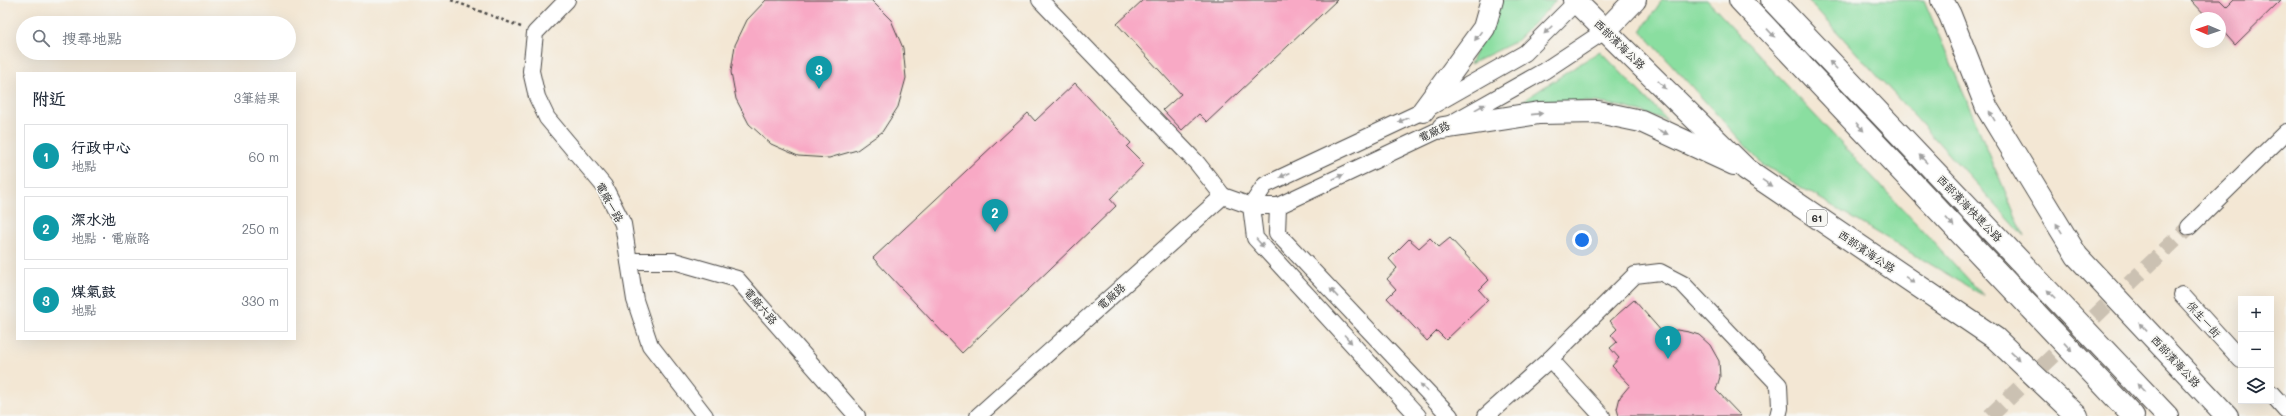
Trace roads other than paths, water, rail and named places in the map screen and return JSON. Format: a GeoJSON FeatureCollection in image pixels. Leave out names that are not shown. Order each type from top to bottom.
{"type":"FeatureCollection","features":[{"type":"Feature","properties":{"kind":"main road"},"geometry":{"type":"LineString","coordinates":[[1423,110],[1484,28],[1492,0]]}},
{"type":"Feature","properties":{"kind":"main road"},"geometry":{"type":"LineString","coordinates":[[1606,30],[1635,0]]}},
{"type":"Feature","properties":{"kind":"main road","name":"西部濱海快速公路"},"geometry":{"type":"LineString","coordinates":[[1772,0],[2168,416]]}},
{"type":"Feature","properties":{"kind":"main road","name":"西部濱海公路"},"geometry":{"type":"LineString","coordinates":[[1576,1],[1746,169],[1995,338],[2077,416]]}},
{"type":"Feature","properties":{"kind":"main road"},"geometry":{"type":"LineString","coordinates":[[1742,2],[2133,416]]}},
{"type":"Feature","properties":{"kind":"main road","name":"西部濱海公路"},"geometry":{"type":"LineString","coordinates":[[1946,5],[1987,108],[2077,256],[2228,416]]}},
{"type":"Feature","properties":{"kind":"main road"},"geometry":{"type":"LineString","coordinates":[[1443,128],[1539,113],[1598,112],[1641,122],[1746,169]]}},
{"type":"Feature","properties":{"kind":"street","name":"電廠一路"},"geometry":{"type":"LineString","coordinates":[[566,0],[535,33],[531,71],[537,97],[547,118],[604,186],[623,224],[635,300],[650,345],[705,416]]}},
{"type":"Feature","properties":{"kind":"street"},"geometry":{"type":"LineString","coordinates":[[1040,0],[1197,164],[1223,196]]}},
{"type":"Feature","properties":{"kind":"street","name":"電廠路"},"geometry":{"type":"LineString","coordinates":[[1250,206],[1265,185],[1423,110],[1525,54],[1576,1]]}},
{"type":"Feature","properties":{"kind":"street","name":"電廠路"},"geometry":{"type":"LineString","coordinates":[[978,416],[1223,196],[1250,206],[1278,206],[1443,128],[1544,71],[1606,30]]}},
{"type":"Feature","properties":{"kind":"street"},"geometry":{"type":"LineString","coordinates":[[2189,227],[2286,132]]}},
{"type":"Feature","properties":{"kind":"street"},"geometry":{"type":"LineString","coordinates":[[1250,206],[1255,238],[1418,416]]}},
{"type":"Feature","properties":{"kind":"street"},"geometry":{"type":"LineString","coordinates":[[1278,206],[1277,233],[1450,416]]}},
{"type":"Feature","properties":{"kind":"street","name":"電廠六路"},"geometry":{"type":"LineString","coordinates":[[629,261],[674,261],[737,279],[858,416]]}},
{"type":"Feature","properties":{"kind":"street"},"geometry":{"type":"LineString","coordinates":[[1486,416],[1550,359],[1635,275],[1660,272],[1683,284],[1779,385],[1780,408],[1778,416]]}},
{"type":"Feature","properties":{"kind":"street","name":"保生一街"},"geometry":{"type":"LineString","coordinates":[[2182,295],[2238,357]]}},
{"type":"Feature","properties":{"kind":"street"},"geometry":{"type":"LineString","coordinates":[[1550,359],[1602,416]]}},
{"type":"Feature","properties":{"kind":"street"},"geometry":{"type":"LineString","coordinates":[[2274,396],[2286,410]]}},
{"type":"Feature","properties":{"kind":"tunnel"},"geometry":{"type":"LineString","coordinates":[[1990,416],[2189,227]]}},
{"type":"Feature","properties":{"kind":"place","name":"煤氣鼓"},"geometry":{"type":"Point","coordinates":[819,89]}},
{"type":"Feature","properties":{"kind":"place","name":"深水池"},"geometry":{"type":"Point","coordinates":[995,232]}},
{"type":"Feature","properties":{"kind":"place","name":"行政中心"},"geometry":{"type":"Point","coordinates":[1668,359]}}]}
